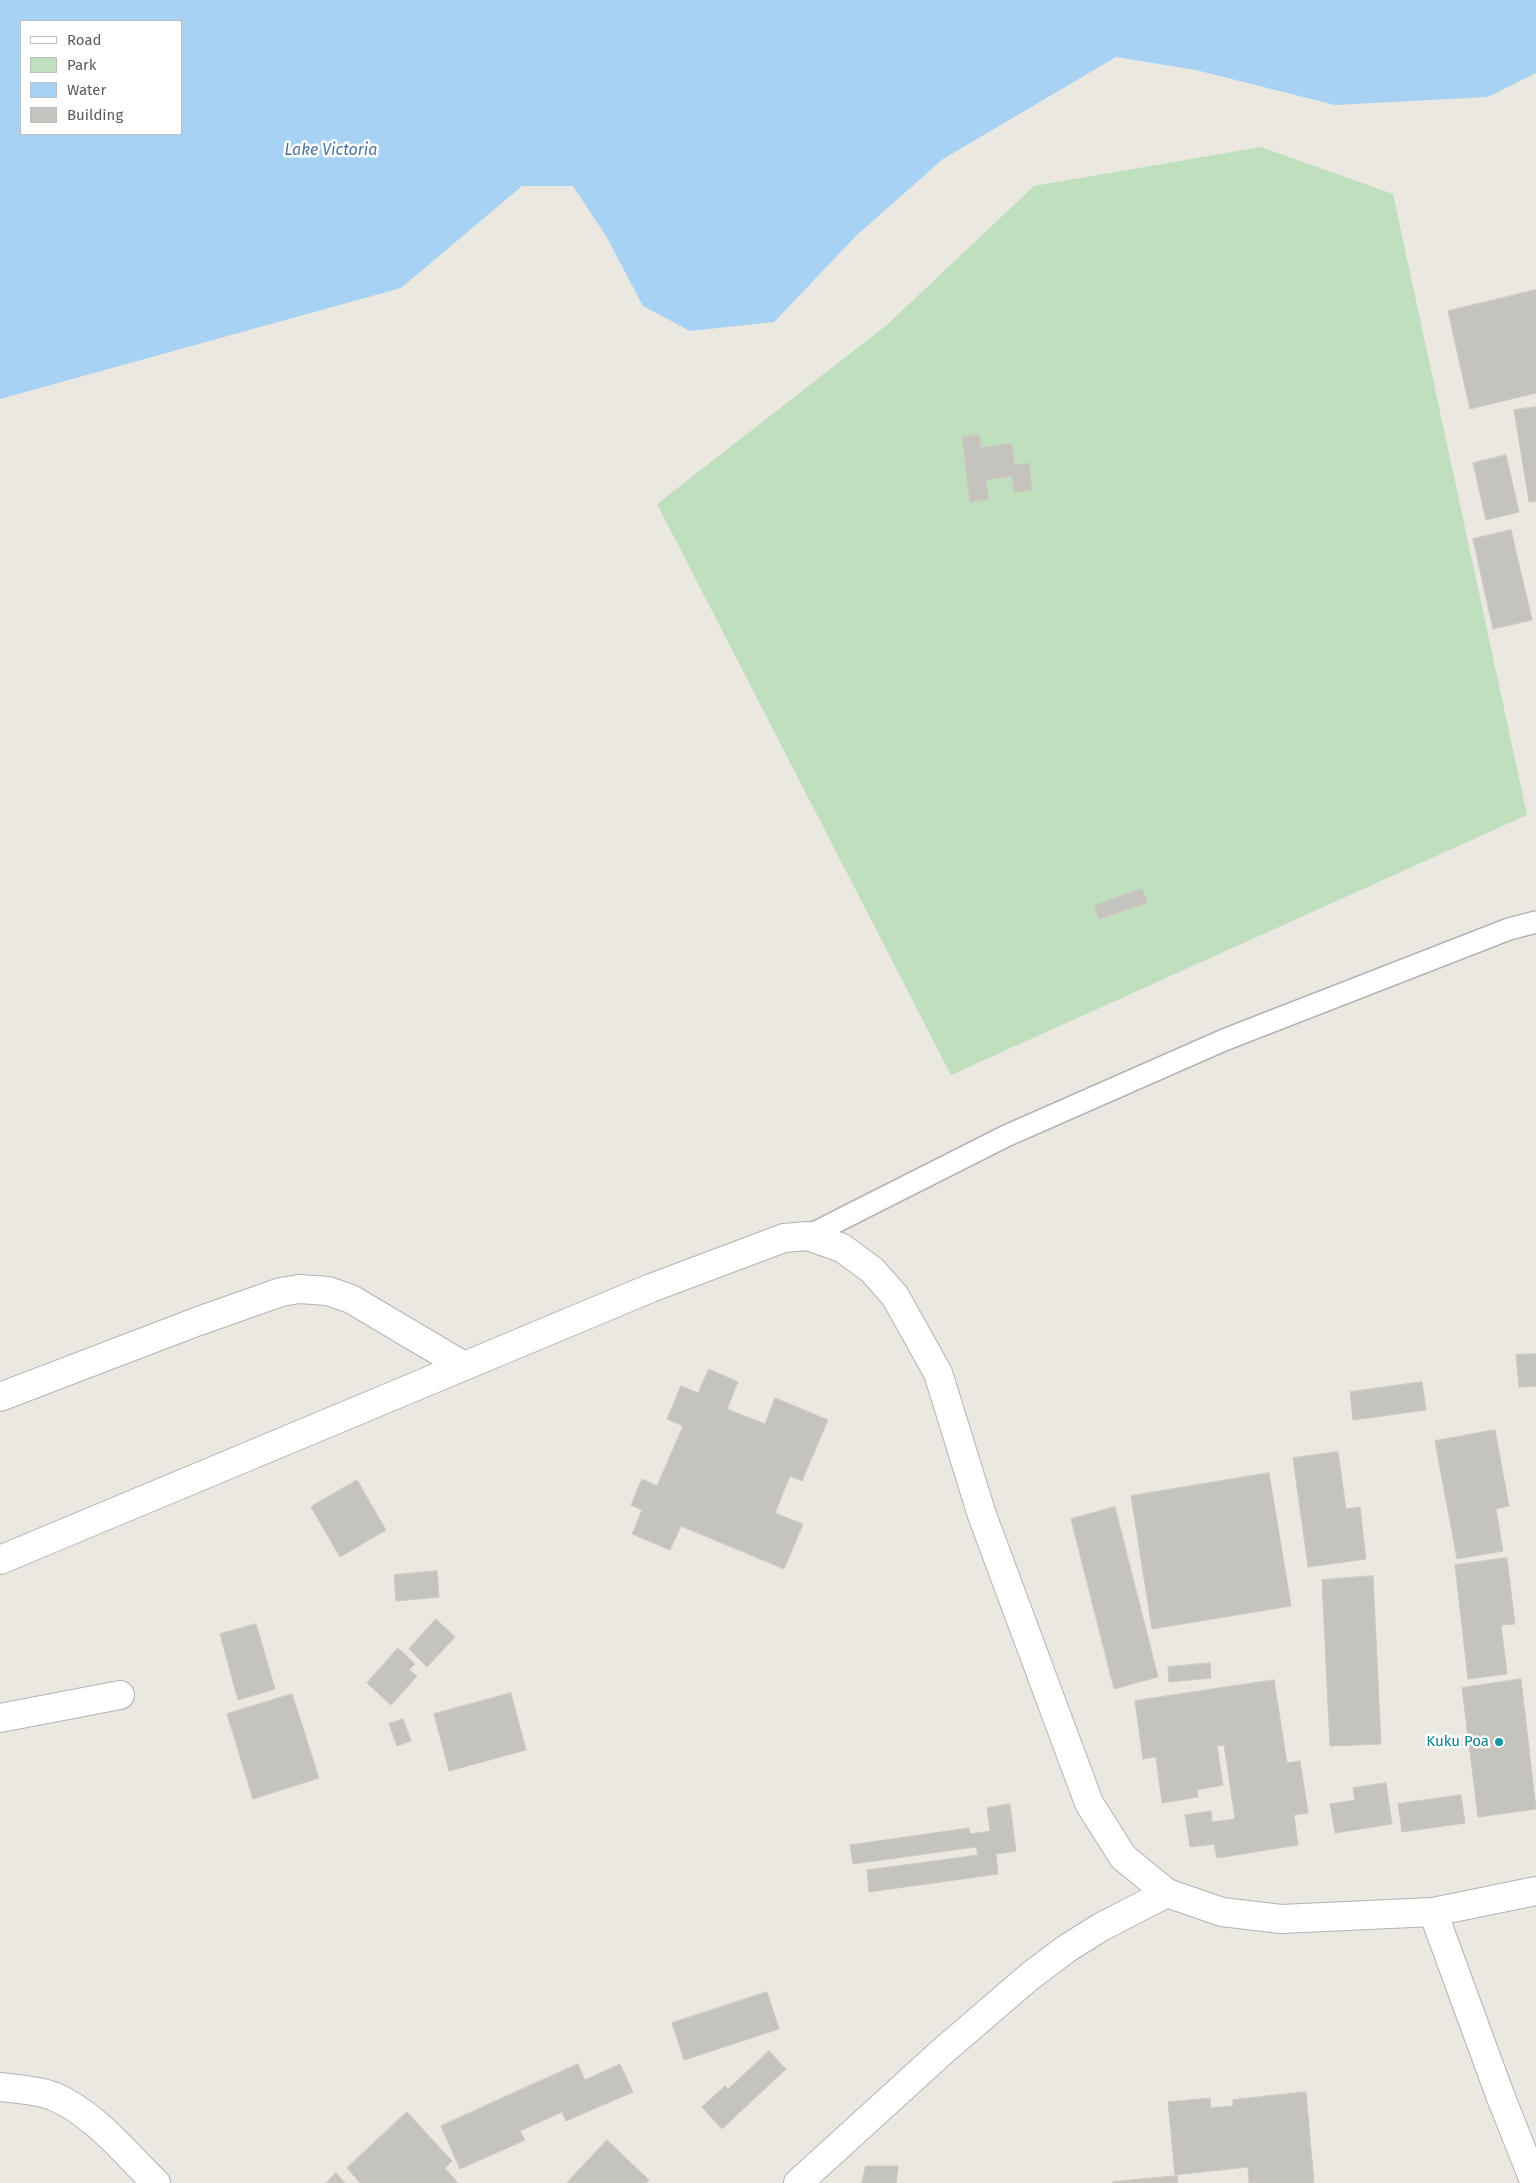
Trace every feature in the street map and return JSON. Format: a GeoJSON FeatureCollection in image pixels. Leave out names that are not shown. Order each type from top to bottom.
{"type":"FeatureCollection","features":[{"type":"Feature","properties":{"kind":"street"},"geometry":{"type":"LineString","coordinates":[[0,1560],[651,1288],[784,1238],[808,1236],[842,1248],[872,1270],[895,1296],[938,1373],[982,1516],[1089,1803],[1123,1857],[1167,1893],[1222,1912],[1281,1918],[1433,1912],[1536,1891]]}},
{"type":"Feature","properties":{"kind":"street"},"geometry":{"type":"LineString","coordinates":[[0,1397],[196,1322],[281,1292],[300,1289],[328,1291],[351,1299],[464,1366]]}},
{"type":"Feature","properties":{"kind":"street"},"geometry":{"type":"LineString","coordinates":[[0,1718],[120,1695]]}},
{"type":"Feature","properties":{"kind":"street"},"geometry":{"type":"LineString","coordinates":[[798,2183],[943,2051],[1029,1977],[1066,1949],[1101,1927],[1167,1893]]}},
{"type":"Feature","properties":{"kind":"street"},"geometry":{"type":"LineString","coordinates":[[1433,1912],[1500,2096],[1535,2183]]}},
{"type":"Feature","properties":{"kind":"street"},"geometry":{"type":"LineString","coordinates":[[0,2087],[22,2089],[53,2096],[87,2116],[156,2183]]}},
{"type":"Feature","properties":{"kind":"lane"},"geometry":{"type":"LineString","coordinates":[[808,1236],[1006,1136],[1224,1040],[1509,929],[1536,922]]}},
{"type":"Feature","properties":{"kind":"green space"},"geometry":{"type":"Polygon","coordinates":[[[1261,147],[1393,194],[1527,815],[951,1075],[657,504],[888,324],[1034,186],[1261,147]]]}},
{"type":"Feature","properties":{"kind":"water","name":"Lake Victoria"},"geometry":{"type":"Polygon","coordinates":[[[0,0],[1536,0],[1536,73],[1488,97],[1335,105],[1196,70],[1116,57],[943,159],[857,235],[774,322],[690,331],[643,306],[606,236],[573,186],[522,186],[401,288],[0,399],[0,0]]]}},
{"type":"Feature","properties":{"kind":"building"},"geometry":{"type":"Polygon","coordinates":[[[1536,290],[1536,393],[1470,409],[1448,311],[1536,290]]]}},
{"type":"Feature","properties":{"kind":"building"},"geometry":{"type":"Polygon","coordinates":[[[1536,407],[1536,501],[1529,502],[1514,410],[1536,407]]]}},
{"type":"Feature","properties":{"kind":"building"},"geometry":{"type":"Polygon","coordinates":[[[979,435],[981,448],[1011,443],[1015,465],[1029,463],[1032,490],[1014,492],[1012,476],[986,480],[989,499],[970,502],[962,437],[979,435]]]}},
{"type":"Feature","properties":{"kind":"building"},"geometry":{"type":"Polygon","coordinates":[[[1506,455],[1519,512],[1486,520],[1473,463],[1506,455]]]}},
{"type":"Feature","properties":{"kind":"building"},"geometry":{"type":"Polygon","coordinates":[[[1511,530],[1532,620],[1493,629],[1473,539],[1511,530]]]}},
{"type":"Feature","properties":{"kind":"building"},"geometry":{"type":"Polygon","coordinates":[[[1142,889],[1147,903],[1099,919],[1094,906],[1142,889]]]}},
{"type":"Feature","properties":{"kind":"building"},"geometry":{"type":"Polygon","coordinates":[[[1536,1354],[1536,1386],[1519,1387],[1516,1355],[1536,1354]]]}},
{"type":"Feature","properties":{"kind":"building"},"geometry":{"type":"Polygon","coordinates":[[[709,1369],[738,1382],[727,1409],[765,1424],[775,1398],[828,1420],[802,1481],[790,1476],[775,1513],[803,1524],[784,1569],[681,1526],[670,1550],[632,1534],[642,1510],[631,1505],[642,1479],[657,1486],[683,1426],[667,1419],[681,1386],[698,1393],[709,1369]]]}},
{"type":"Feature","properties":{"kind":"building"},"geometry":{"type":"Polygon","coordinates":[[[1422,1382],[1426,1410],[1353,1420],[1350,1392],[1422,1382]]]}},
{"type":"Feature","properties":{"kind":"building"},"geometry":{"type":"Polygon","coordinates":[[[1495,1430],[1509,1506],[1496,1509],[1503,1551],[1457,1559],[1435,1441],[1495,1430]]]}},
{"type":"Feature","properties":{"kind":"building"},"geometry":{"type":"Polygon","coordinates":[[[1338,1452],[1346,1509],[1360,1507],[1366,1559],[1308,1567],[1293,1458],[1338,1452]]]}},
{"type":"Feature","properties":{"kind":"building"},"geometry":{"type":"Polygon","coordinates":[[[1269,1473],[1291,1606],[1152,1629],[1131,1496],[1269,1473]]]}},
{"type":"Feature","properties":{"kind":"building"},"geometry":{"type":"Polygon","coordinates":[[[357,1480],[386,1530],[340,1557],[311,1507],[357,1480]]]}},
{"type":"Feature","properties":{"kind":"building"},"geometry":{"type":"Polygon","coordinates":[[[1115,1507],[1158,1677],[1114,1689],[1071,1519],[1115,1507]]]}},
{"type":"Feature","properties":{"kind":"building"},"geometry":{"type":"Polygon","coordinates":[[[1507,1558],[1515,1624],[1501,1625],[1507,1674],[1468,1679],[1455,1565],[1507,1558]]]}},
{"type":"Feature","properties":{"kind":"building"},"geometry":{"type":"Polygon","coordinates":[[[437,1571],[439,1597],[396,1601],[394,1575],[437,1571]]]}},
{"type":"Feature","properties":{"kind":"building"},"geometry":{"type":"Polygon","coordinates":[[[1373,1576],[1381,1744],[1330,1746],[1322,1580],[1373,1576]]]}},
{"type":"Feature","properties":{"kind":"building"},"geometry":{"type":"Polygon","coordinates":[[[436,1619],[455,1637],[427,1667],[409,1649],[436,1619]]]}},
{"type":"Feature","properties":{"kind":"building"},"geometry":{"type":"Polygon","coordinates":[[[256,1624],[275,1689],[238,1700],[220,1634],[256,1624]]]}},
{"type":"Feature","properties":{"kind":"building"},"geometry":{"type":"Polygon","coordinates":[[[398,1648],[415,1664],[409,1670],[417,1676],[391,1705],[367,1683],[398,1648]]]}},
{"type":"Feature","properties":{"kind":"building"},"geometry":{"type":"Polygon","coordinates":[[[1210,1663],[1211,1678],[1169,1682],[1168,1667],[1210,1663]]]}},
{"type":"Feature","properties":{"kind":"building","name":"Kuku Poa"},"geometry":{"type":"Polygon","coordinates":[[[1521,1679],[1536,1809],[1478,1817],[1462,1688],[1521,1679]]]}},
{"type":"Feature","properties":{"kind":"building"},"geometry":{"type":"Polygon","coordinates":[[[1274,1680],[1287,1763],[1300,1761],[1308,1813],[1294,1815],[1298,1845],[1217,1858],[1214,1844],[1190,1847],[1185,1815],[1211,1811],[1212,1822],[1235,1819],[1224,1745],[1217,1746],[1223,1785],[1197,1790],[1198,1797],[1162,1803],[1156,1757],[1143,1759],[1135,1701],[1274,1680]]]}},
{"type":"Feature","properties":{"kind":"building"},"geometry":{"type":"Polygon","coordinates":[[[511,1693],[526,1750],[449,1771],[434,1714],[511,1693]]]}},
{"type":"Feature","properties":{"kind":"building"},"geometry":{"type":"Polygon","coordinates":[[[292,1694],[319,1778],[253,1799],[227,1714],[292,1694]]]}},
{"type":"Feature","properties":{"kind":"building"},"geometry":{"type":"Polygon","coordinates":[[[403,1719],[411,1741],[397,1746],[389,1724],[403,1719]]]}},
{"type":"Feature","properties":{"kind":"building"},"geometry":{"type":"Polygon","coordinates":[[[1386,1783],[1392,1824],[1335,1833],[1330,1804],[1355,1800],[1353,1788],[1386,1783]]]}},
{"type":"Feature","properties":{"kind":"building"},"geometry":{"type":"Polygon","coordinates":[[[1461,1795],[1465,1823],[1402,1832],[1398,1804],[1461,1795]]]}},
{"type":"Feature","properties":{"kind":"building"},"geometry":{"type":"Polygon","coordinates":[[[1010,1804],[1016,1851],[996,1854],[998,1874],[869,1892],[867,1870],[978,1855],[976,1847],[853,1864],[850,1845],[969,1828],[970,1834],[990,1831],[987,1808],[1010,1804]]]}},
{"type":"Feature","properties":{"kind":"building"},"geometry":{"type":"Polygon","coordinates":[[[767,1992],[779,2029],[684,2060],[672,2023],[767,1992]]]}},
{"type":"Feature","properties":{"kind":"building"},"geometry":{"type":"Polygon","coordinates":[[[769,2051],[786,2069],[722,2129],[702,2107],[725,2086],[728,2089],[769,2051]]]}},
{"type":"Feature","properties":{"kind":"building"},"geometry":{"type":"Polygon","coordinates":[[[578,2064],[585,2080],[620,2064],[633,2092],[566,2121],[562,2112],[520,2131],[525,2140],[460,2169],[441,2126],[578,2064]]]}},
{"type":"Feature","properties":{"kind":"building"},"geometry":{"type":"Polygon","coordinates":[[[1306,2092],[1314,2183],[1249,2183],[1248,2167],[1175,2175],[1168,2102],[1210,2098],[1211,2108],[1233,2106],[1233,2100],[1306,2092]]]}},
{"type":"Feature","properties":{"kind":"building"},"geometry":{"type":"Polygon","coordinates":[[[407,2112],[452,2161],[445,2168],[458,2183],[360,2183],[347,2168],[407,2112]]]}},
{"type":"Feature","properties":{"kind":"building"},"geometry":{"type":"Polygon","coordinates":[[[607,2140],[649,2180],[646,2183],[567,2183],[607,2140]]]}},
{"type":"Feature","properties":{"kind":"building"},"geometry":{"type":"Polygon","coordinates":[[[866,2166],[898,2166],[896,2183],[862,2183],[866,2166]]]}},
{"type":"Feature","properties":{"kind":"building"},"geometry":{"type":"Polygon","coordinates":[[[336,2173],[345,2183],[326,2183],[336,2173]]]}},
{"type":"Feature","properties":{"kind":"building"},"geometry":{"type":"Polygon","coordinates":[[[1177,2176],[1178,2183],[1113,2183],[1113,2182],[1177,2176]]]}},
{"type":"Feature","properties":{"kind":"place","name":"Kuku Poa"},"geometry":{"type":"Point","coordinates":[1499,1742]}}]}
